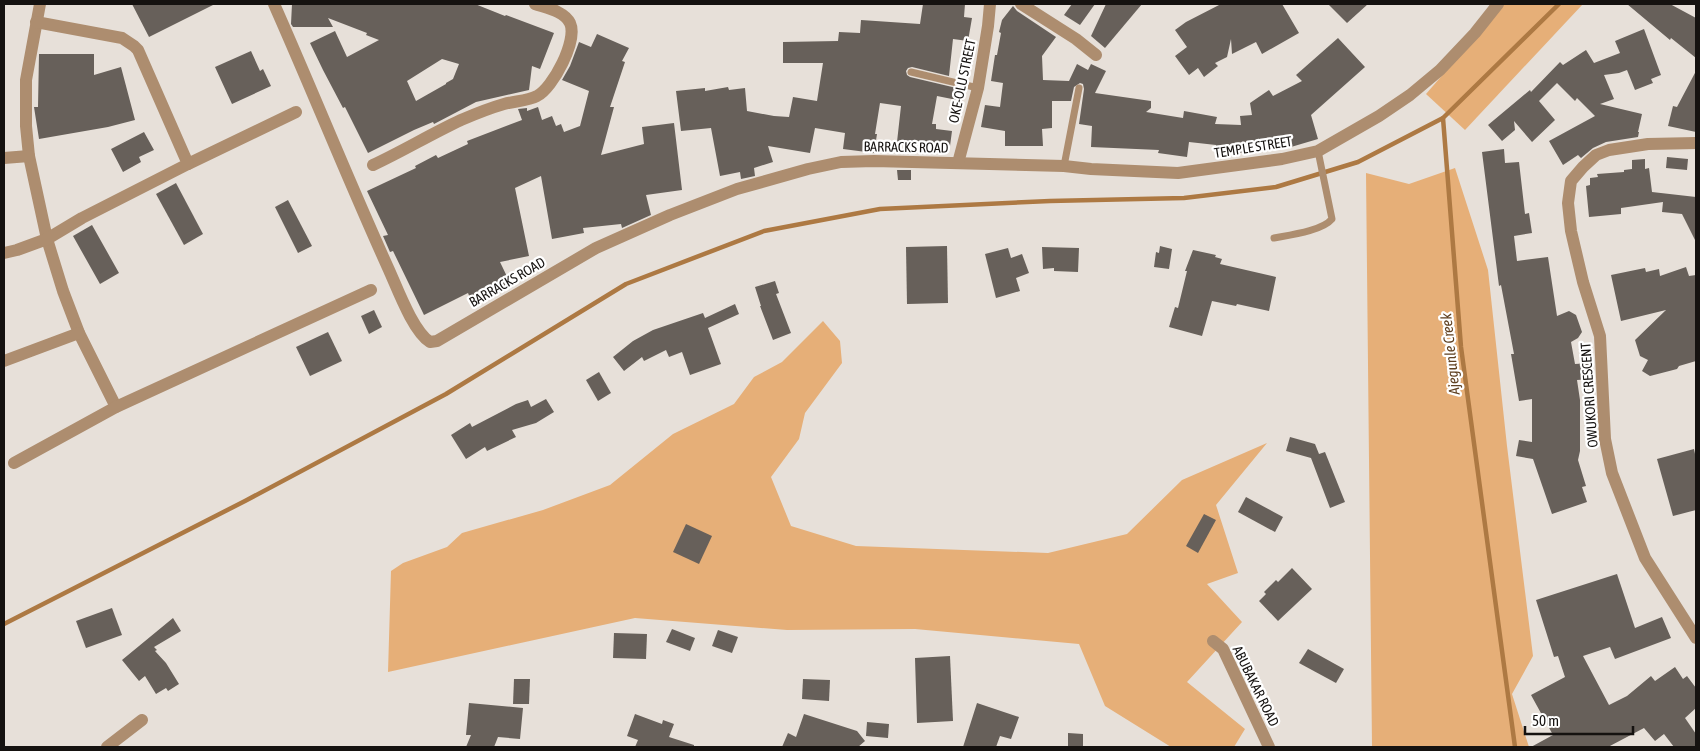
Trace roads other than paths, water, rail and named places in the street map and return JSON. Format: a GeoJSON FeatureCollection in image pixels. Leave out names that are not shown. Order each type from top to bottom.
{"type":"FeatureCollection","features":[{"type":"Feature","properties":{"kind":"street"},"geometry":{"type":"LineString","coordinates":[[40,4],[26,80],[29,156],[47,239],[63,291],[79,333],[116,407]]}},
{"type":"Feature","properties":{"kind":"street","name":"BARRACKS ROAD"},"geometry":{"type":"LineString","coordinates":[[274,4],[402,298],[422,337],[430,342],[436,341],[596,248],[737,189],[808,169],[841,162],[958,163]]}},
{"type":"Feature","properties":{"kind":"street"},"geometry":{"type":"LineString","coordinates":[[373,165],[462,120],[503,104],[537,96],[548,89],[568,48],[572,36],[571,24],[564,15],[535,4]]}},
{"type":"Feature","properties":{"kind":"street","name":"OKE-OLU STREET"},"geometry":{"type":"LineString","coordinates":[[958,163],[978,88],[990,4]]}},
{"type":"Feature","properties":{"kind":"street"},"geometry":{"type":"LineString","coordinates":[[1021,4],[1076,39],[1096,55]]}},
{"type":"Feature","properties":{"kind":"street","name":"TEMPLE STREET"},"geometry":{"type":"LineString","coordinates":[[958,163],[1064,166],[1178,173],[1319,155],[1410,95],[1440,70],[1474,34],[1498,4]]}},
{"type":"Feature","properties":{"kind":"street"},"geometry":{"type":"LineString","coordinates":[[36,22],[122,38],[134,46],[138,50],[188,164]]}},
{"type":"Feature","properties":{"kind":"street"},"geometry":{"type":"LineString","coordinates":[[4,253],[47,239],[82,218],[296,112]]}},
{"type":"Feature","properties":{"kind":"street","name":"OWUKORI CRESCENT"},"geometry":{"type":"LineString","coordinates":[[1696,142],[1648,144],[1609,150],[1596,155],[1571,181],[1568,202],[1571,231],[1582,282],[1600,336],[1605,439],[1612,473],[1645,558],[1696,638]]}},
{"type":"Feature","properties":{"kind":"street"},"geometry":{"type":"LineString","coordinates":[[4,158],[29,156]]}},
{"type":"Feature","properties":{"kind":"street"},"geometry":{"type":"LineString","coordinates":[[14,463],[116,407],[370,290]]}},
{"type":"Feature","properties":{"kind":"street"},"geometry":{"type":"LineString","coordinates":[[4,361],[79,333]]}},
{"type":"Feature","properties":{"kind":"street","name":"ABUBAKAR ROAD"},"geometry":{"type":"LineString","coordinates":[[1213,640],[1223,649],[1269,747]]}},
{"type":"Feature","properties":{"kind":"street"},"geometry":{"type":"LineString","coordinates":[[108,747],[142,720]]}},
{"type":"Feature","properties":{"kind":"lane"},"geometry":{"type":"LineString","coordinates":[[911,72],[978,88]]}},
{"type":"Feature","properties":{"kind":"lane"},"geometry":{"type":"LineString","coordinates":[[1064,166],[1080,88]]}},
{"type":"Feature","properties":{"kind":"lane"},"geometry":{"type":"LineString","coordinates":[[1274,238],[1304,232],[1329,223],[1332,218],[1319,155]]}},
{"type":"Feature","properties":{"kind":"waterway","name":"Ajegunle Creek"},"geometry":{"type":"LineString","coordinates":[[1515,747],[1461,347],[1443,118],[1559,4]]}},
{"type":"Feature","properties":{"kind":"waterway"},"geometry":{"type":"LineString","coordinates":[[4,624],[245,501],[446,394],[626,284],[764,231],[880,209],[1050,201],[1184,198],[1276,187],[1358,162],[1443,118]]}}]}
